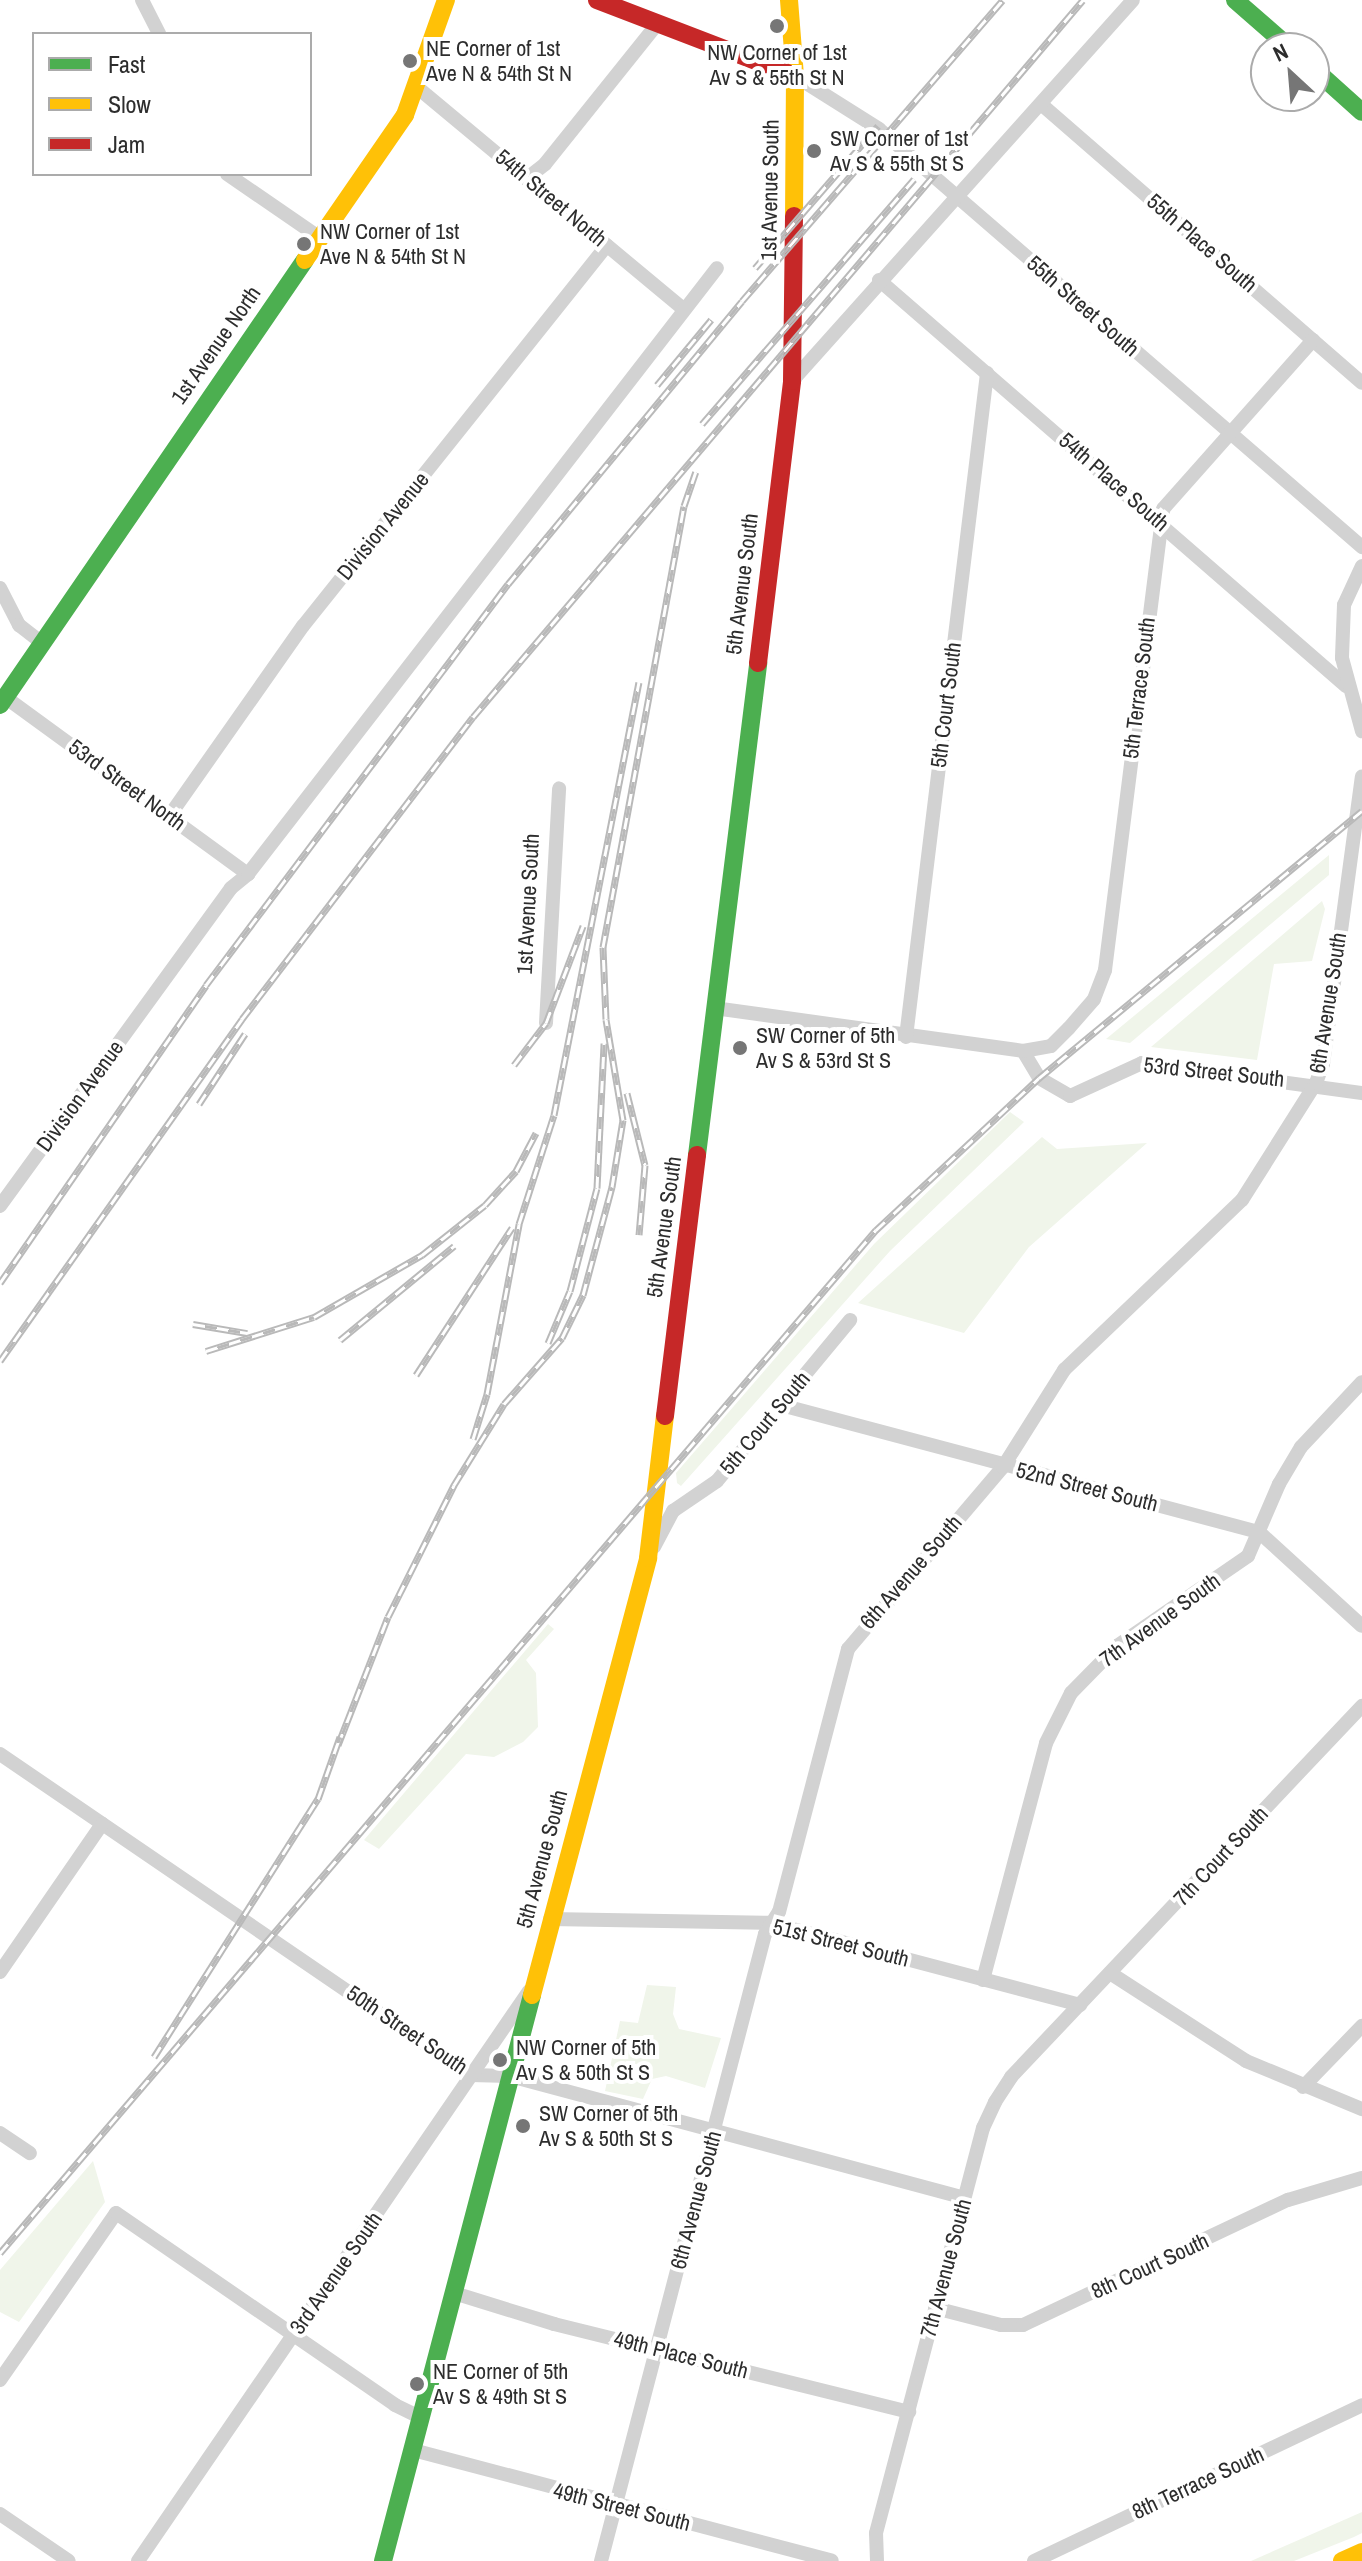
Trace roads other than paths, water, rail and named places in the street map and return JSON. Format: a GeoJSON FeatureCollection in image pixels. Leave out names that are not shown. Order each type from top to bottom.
{"type":"FeatureCollection","features":[{"type":"Feature","properties":{"kind":"street"},"geometry":{"type":"LineString","coordinates":[[142,0],[158,32]]}},
{"type":"Feature","properties":{"kind":"street","name":"1st Avenue North"},"geometry":{"type":"LineString","coordinates":[[3,701],[405,115],[418,88],[446,0]]}},
{"type":"Feature","properties":{"kind":"street"},"geometry":{"type":"LineString","coordinates":[[597,0],[795,76]]}},
{"type":"Feature","properties":{"kind":"street","name":"1st Avenue South"},"geometry":{"type":"LineString","coordinates":[[789,0],[795,76],[792,381]]}},
{"type":"Feature","properties":{"kind":"street"},"geometry":{"type":"LineString","coordinates":[[792,381],[879,280],[958,197],[1133,0]]}},
{"type":"Feature","properties":{"kind":"street"},"geometry":{"type":"LineString","coordinates":[[1235,0],[1272,32]]}},
{"type":"Feature","properties":{"kind":"street"},"geometry":{"type":"LineString","coordinates":[[526,179],[545,164],[657,24]]}},
{"type":"Feature","properties":{"kind":"street","name":"55th Street South"},"geometry":{"type":"LineString","coordinates":[[795,76],[879,129],[1362,547]]}},
{"type":"Feature","properties":{"kind":"street"},"geometry":{"type":"LineString","coordinates":[[1330,82],[1361,108]]}},
{"type":"Feature","properties":{"kind":"street","name":"54th Street North"},"geometry":{"type":"LineString","coordinates":[[418,88],[684,310]]}},
{"type":"Feature","properties":{"kind":"street","name":"55th Place South"},"geometry":{"type":"LineString","coordinates":[[1041,104],[1362,383]]}},
{"type":"Feature","properties":{"kind":"street"},"geometry":{"type":"LineString","coordinates":[[230,176],[320,238]]}},
{"type":"Feature","properties":{"kind":"street","name":"Division Avenue"},"geometry":{"type":"LineString","coordinates":[[170,815],[303,626],[607,245]]}},
{"type":"Feature","properties":{"kind":"street","name":"Division Avenue"},"geometry":{"type":"LineString","coordinates":[[2,1200],[231,888],[248,874],[717,268]]}},
{"type":"Feature","properties":{"kind":"street","name":"54th Place South"},"geometry":{"type":"LineString","coordinates":[[879,280],[1346,686]]}},
{"type":"Feature","properties":{"kind":"street"},"geometry":{"type":"LineString","coordinates":[[1159,521],[1313,340]]}},
{"type":"Feature","properties":{"kind":"street","name":"5th Court South"},"geometry":{"type":"LineString","coordinates":[[906,1037],[987,373]]}},
{"type":"Feature","properties":{"kind":"street","name":"5th Avenue South"},"geometry":{"type":"LineString","coordinates":[[383,2561],[550,1919],[648,1558],[792,381]]}},
{"type":"Feature","properties":{"kind":"street","name":"5th Terrace South"},"geometry":{"type":"LineString","coordinates":[[1023,1051],[1051,1046],[1094,999],[1105,970],[1159,521]]}},
{"type":"Feature","properties":{"kind":"street"},"geometry":{"type":"LineString","coordinates":[[1362,566],[1344,605],[1346,686],[1362,731]]}},
{"type":"Feature","properties":{"kind":"street"},"geometry":{"type":"LineString","coordinates":[[0,588],[19,625],[43,644]]}},
{"type":"Feature","properties":{"kind":"street","name":"53rd Street North"},"geometry":{"type":"LineString","coordinates":[[3,701],[170,815],[248,874]]}},
{"type":"Feature","properties":{"kind":"street","name":"6th Avenue South"},"geometry":{"type":"LineString","coordinates":[[601,2561],[770,1923],[779,1912],[851,1642],[1003,1467],[1069,1364],[1242,1200],[1316,1083],[1323,1064],[1355,870],[1362,777]]}},
{"type":"Feature","properties":{"kind":"street","name":"1st Avenue South"},"geometry":{"type":"LineString","coordinates":[[546,1023],[559,788]]}},
{"type":"Feature","properties":{"kind":"street"},"geometry":{"type":"LineString","coordinates":[[714,1008],[1023,1051]]}},
{"type":"Feature","properties":{"kind":"street","name":"53rd Street South"},"geometry":{"type":"LineString","coordinates":[[1023,1051],[1039,1078],[1052,1090],[1070,1096],[1142,1063],[1316,1083],[1362,1093]]}},
{"type":"Feature","properties":{"kind":"street","name":"5th Court South"},"geometry":{"type":"LineString","coordinates":[[648,1558],[673,1511],[717,1481],[850,1320]]}},
{"type":"Feature","properties":{"kind":"street","name":"7th Avenue South"},"geometry":{"type":"LineString","coordinates":[[983,1980],[1046,1743],[1066,1701],[1117,1646],[1248,1556],[1301,1447],[1362,1382]]}},
{"type":"Feature","properties":{"kind":"street","name":"52nd Street South"},"geometry":{"type":"LineString","coordinates":[[781,1405],[1003,1467],[1259,1532],[1362,1626]]}},
{"type":"Feature","properties":{"kind":"street","name":"7th Court South"},"geometry":{"type":"LineString","coordinates":[[1080,2005],[1362,1706]]}},
{"type":"Feature","properties":{"kind":"street","name":"50th Street South"},"geometry":{"type":"LineString","coordinates":[[0,1754],[470,2075],[510,2076],[964,2198]]}},
{"type":"Feature","properties":{"kind":"street"},"geometry":{"type":"LineString","coordinates":[[0,1972],[102,1824]]}},
{"type":"Feature","properties":{"kind":"street","name":"51st Street South"},"geometry":{"type":"LineString","coordinates":[[550,1919],[770,1923],[1080,2005]]}},
{"type":"Feature","properties":{"kind":"street"},"geometry":{"type":"LineString","coordinates":[[1110,1973],[1228,2051],[1303,2087],[1362,2109]]}},
{"type":"Feature","properties":{"kind":"street","name":"3rd Avenue South"},"geometry":{"type":"LineString","coordinates":[[138,2561],[533,1986]]}},
{"type":"Feature","properties":{"kind":"street","name":"7th Avenue South"},"geometry":{"type":"LineString","coordinates":[[877,2561],[876,2533],[964,2198],[995,2102],[1080,2005]]}},
{"type":"Feature","properties":{"kind":"street"},"geometry":{"type":"LineString","coordinates":[[1303,2087],[1362,2026]]}},
{"type":"Feature","properties":{"kind":"street"},"geometry":{"type":"LineString","coordinates":[[0,2133],[30,2153]]}},
{"type":"Feature","properties":{"kind":"street","name":"8th Court South"},"geometry":{"type":"LineString","coordinates":[[935,2308],[1001,2325],[1023,2325],[1288,2200],[1362,2178]]}},
{"type":"Feature","properties":{"kind":"street"},"geometry":{"type":"LineString","coordinates":[[0,2380],[116,2213],[293,2335],[422,2418]]}},
{"type":"Feature","properties":{"kind":"street","name":"49th Place South"},"geometry":{"type":"LineString","coordinates":[[454,2293],[909,2412]]}},
{"type":"Feature","properties":{"kind":"street","name":"8th Terrace South"},"geometry":{"type":"LineString","coordinates":[[1034,2561],[1362,2405]]}},
{"type":"Feature","properties":{"kind":"street","name":"49th Street South"},"geometry":{"type":"LineString","coordinates":[[413,2450],[832,2561]]}},
{"type":"Feature","properties":{"kind":"street"},"geometry":{"type":"LineString","coordinates":[[0,2514],[69,2561]]}},
{"type":"Feature","properties":{"kind":"street"},"geometry":{"type":"LineString","coordinates":[[1342,2561],[1362,2552]]}},
{"type":"Feature","properties":{"kind":"railway"},"geometry":{"type":"LineString","coordinates":[[0,1283],[206,985],[508,584],[742,301],[1003,0]]}},
{"type":"Feature","properties":{"kind":"railway"},"geometry":{"type":"LineString","coordinates":[[0,1361],[242,1019],[473,717],[1083,0]]}},
{"type":"Feature","properties":{"kind":"railway"},"geometry":{"type":"LineString","coordinates":[[755,268],[878,126]]}},
{"type":"Feature","properties":{"kind":"railway"},"geometry":{"type":"LineString","coordinates":[[702,424],[914,179]]}},
{"type":"Feature","properties":{"kind":"railway"},"geometry":{"type":"LineString","coordinates":[[657,385],[711,320]]}},
{"type":"Feature","properties":{"kind":"railway"},"geometry":{"type":"LineString","coordinates":[[338,1745],[388,1617],[454,1485],[504,1404],[562,1338],[583,1295],[612,1187],[623,1120],[606,1019],[603,947],[684,506],[696,472]]}},
{"type":"Feature","properties":{"kind":"railway"},"geometry":{"type":"LineString","coordinates":[[473,1439],[487,1394],[519,1224],[554,1115],[639,682]]}},
{"type":"Feature","properties":{"kind":"railway"},"geometry":{"type":"LineString","coordinates":[[0,2253],[876,1230],[1039,1078],[1362,811]]}},
{"type":"Feature","properties":{"kind":"railway"},"geometry":{"type":"LineString","coordinates":[[514,1065],[546,1023],[583,926]]}},
{"type":"Feature","properties":{"kind":"railway"},"geometry":{"type":"LineString","coordinates":[[199,1104],[245,1034]]}},
{"type":"Feature","properties":{"kind":"railway"},"geometry":{"type":"LineString","coordinates":[[548,1343],[570,1291],[597,1188],[604,1043]]}},
{"type":"Feature","properties":{"kind":"railway"},"geometry":{"type":"LineString","coordinates":[[627,1093],[645,1165],[639,1235]]}},
{"type":"Feature","properties":{"kind":"railway"},"geometry":{"type":"LineString","coordinates":[[206,1351],[314,1317],[422,1255],[485,1205],[516,1171],[536,1133]]}},
{"type":"Feature","properties":{"kind":"railway"},"geometry":{"type":"LineString","coordinates":[[416,1375],[512,1228]]}},
{"type":"Feature","properties":{"kind":"railway"},"geometry":{"type":"LineString","coordinates":[[340,1340],[454,1246]]}},
{"type":"Feature","properties":{"kind":"railway"},"geometry":{"type":"LineString","coordinates":[[193,1324],[247,1333]]}},
{"type":"Feature","properties":{"kind":"railway"},"geometry":{"type":"LineString","coordinates":[[154,2057],[318,1799],[340,1737]]}},
{"type":"Feature","properties":{"kind":"place","name":"NW Corner of 1st Av S & 55th St N"},"geometry":{"type":"Point","coordinates":[777,26]}},
{"type":"Feature","properties":{"kind":"place","name":"NE Corner of 1st Ave N & 54th St N"},"geometry":{"type":"Point","coordinates":[410,61]}},
{"type":"Feature","properties":{"kind":"place","name":"SW Corner of 1st Av S & 55th St S"},"geometry":{"type":"Point","coordinates":[814,151]}},
{"type":"Feature","properties":{"kind":"place","name":"NW Corner of 1st Ave N & 54th St N"},"geometry":{"type":"Point","coordinates":[304,244]}},
{"type":"Feature","properties":{"kind":"place","name":"SW Corner of 5th Av S & 53rd St S"},"geometry":{"type":"Point","coordinates":[740,1048]}},
{"type":"Feature","properties":{"kind":"place","name":"NW Corner of 5th Av S & 50th St S"},"geometry":{"type":"Point","coordinates":[500,2060]}},
{"type":"Feature","properties":{"kind":"place","name":"SW Corner of 5th Av S & 50th St S"},"geometry":{"type":"Point","coordinates":[523,2126]}},
{"type":"Feature","properties":{"kind":"place","name":"NE Corner of 5th Av S & 49th St S"},"geometry":{"type":"Point","coordinates":[417,2384]}}]}
